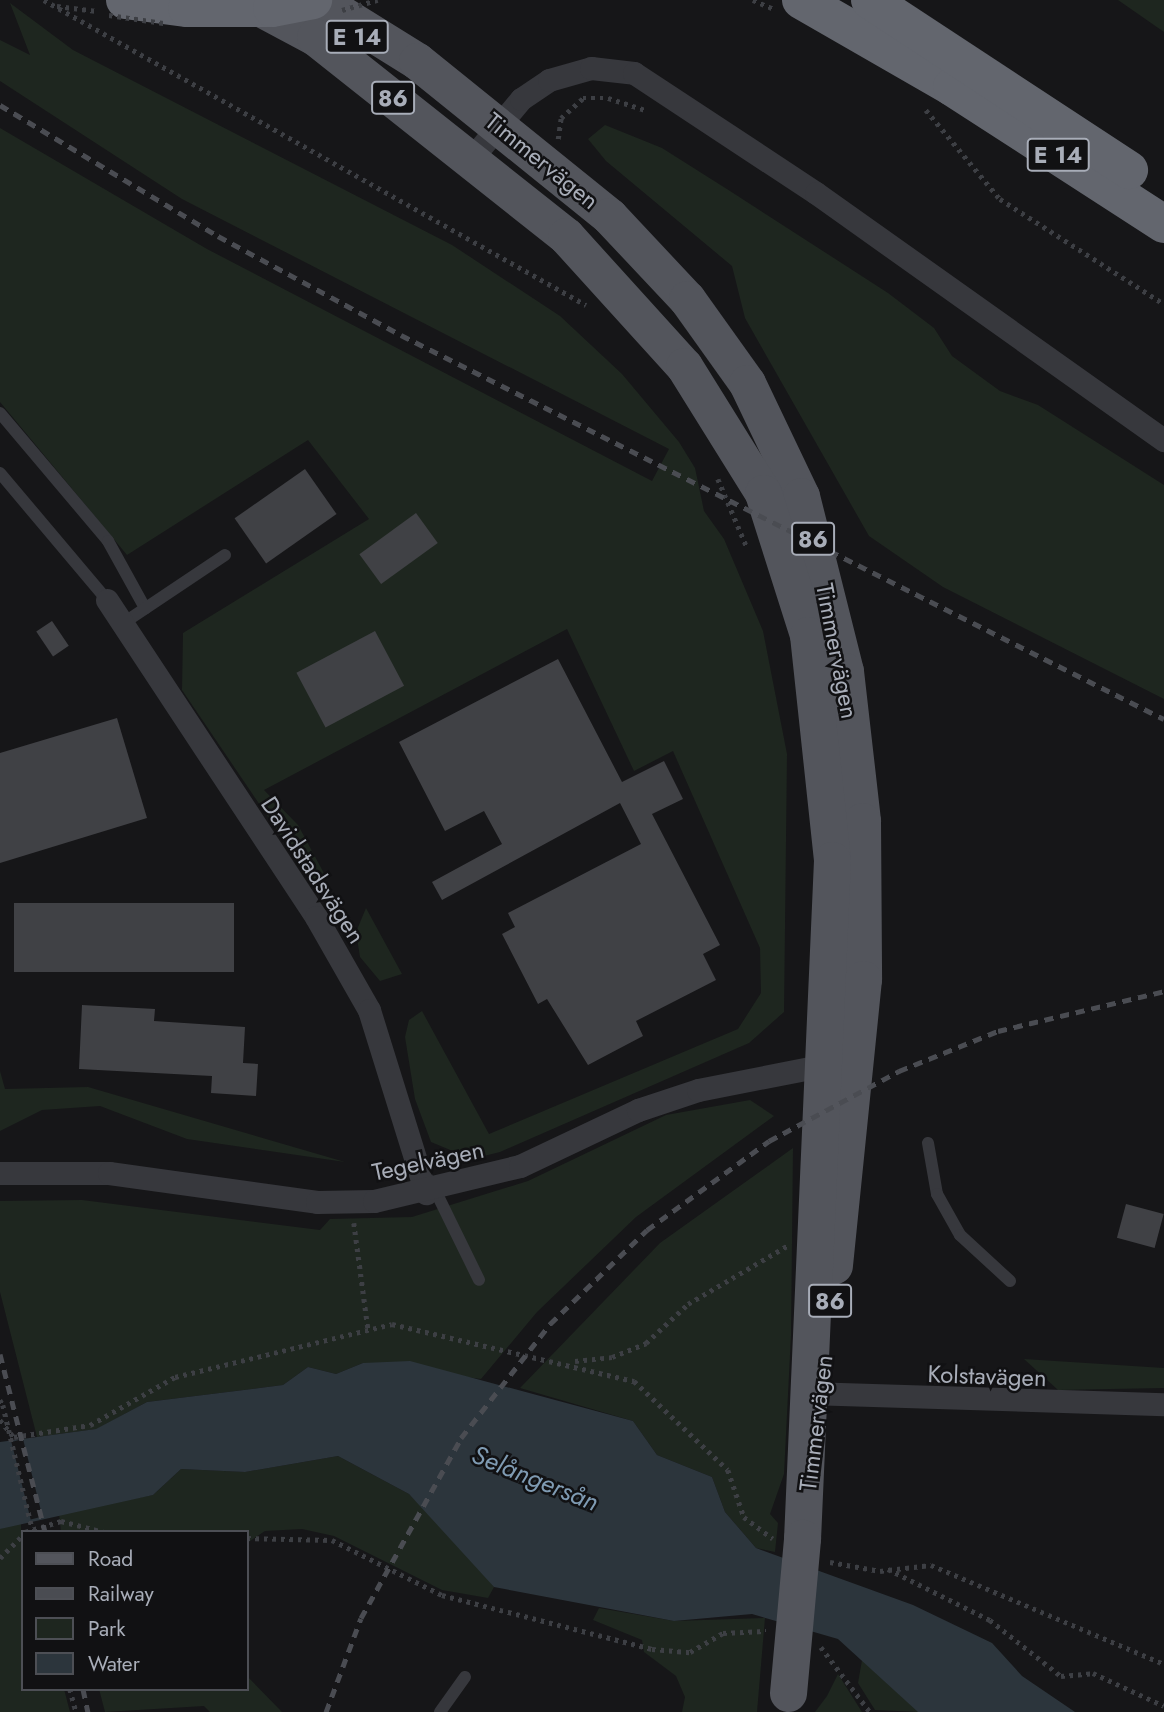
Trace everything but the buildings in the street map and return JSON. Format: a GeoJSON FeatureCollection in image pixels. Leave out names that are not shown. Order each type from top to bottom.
{"type":"FeatureCollection","features":[{"type":"Feature","properties":{"kind":"highway","name":"E 14"},"geometry":{"type":"LineString","coordinates":[[117,7],[272,8],[313,0]]}},
{"type":"Feature","properties":{"kind":"highway","name":"E 14"},"geometry":{"type":"LineString","coordinates":[[801,0],[935,94],[1164,223]]}},
{"type":"Feature","properties":{"kind":"highway","name":"E 14"},"geometry":{"type":"LineString","coordinates":[[870,0],[1164,194]]}},
{"type":"Feature","properties":{"kind":"main road","name":"Timmervägen"},"geometry":{"type":"LineString","coordinates":[[244,0],[316,37],[566,236],[644,316],[684,366],[763,493],[808,635],[819,699],[832,860],[836,1063],[813,1394],[798,1545],[787,1702]]}},
{"type":"Feature","properties":{"kind":"main road","name":"Timmervägen"},"geometry":{"type":"LineString","coordinates":[[286,0],[429,71],[609,216],[687,299],[747,383],[801,496],[845,671],[862,821],[863,979],[836,1063],[812,1238],[813,1394]]}},
{"type":"Feature","properties":{"kind":"main road","name":"86"},"geometry":{"type":"LineString","coordinates":[[319,0],[429,71]]}},
{"type":"Feature","properties":{"kind":"main road","name":"E 14"},"geometry":{"type":"LineString","coordinates":[[824,0],[935,67],[935,94]]}},
{"type":"Feature","properties":{"kind":"street"},"geometry":{"type":"LineString","coordinates":[[471,159],[532,89],[559,76],[591,68],[634,73],[816,192],[1164,440]]}},
{"type":"Feature","properties":{"kind":"street","name":"Davidstadsvägen"},"geometry":{"type":"LineString","coordinates":[[107,600],[316,917],[369,1010],[430,1191]]}},
{"type":"Feature","properties":{"kind":"street","name":"Tegelvägen"},"geometry":{"type":"LineString","coordinates":[[0,1173],[108,1172],[351,1202],[430,1191],[520,1166],[638,1110],[836,1063]]}},
{"type":"Feature","properties":{"kind":"street","name":"Kolstavägen"},"geometry":{"type":"LineString","coordinates":[[813,1394],[1164,1405]]}},
{"type":"Feature","properties":{"kind":"lane"},"geometry":{"type":"LineString","coordinates":[[0,413],[108,541],[145,608]]}},
{"type":"Feature","properties":{"kind":"lane"},"geometry":{"type":"LineString","coordinates":[[0,472],[107,600]]}},
{"type":"Feature","properties":{"kind":"lane"},"geometry":{"type":"LineString","coordinates":[[122,624],[225,555]]}},
{"type":"Feature","properties":{"kind":"lane"},"geometry":{"type":"LineString","coordinates":[[928,1143],[937,1194],[960,1235],[1010,1282]]}},
{"type":"Feature","properties":{"kind":"lane"},"geometry":{"type":"LineString","coordinates":[[430,1191],[479,1280]]}},
{"type":"Feature","properties":{"kind":"lane"},"geometry":{"type":"LineString","coordinates":[[440,1712],[465,1677]]}},
{"type":"Feature","properties":{"kind":"path"},"geometry":{"type":"LineString","coordinates":[[44,0],[596,310]]}},
{"type":"Feature","properties":{"kind":"path"},"geometry":{"type":"LineString","coordinates":[[56,6],[117,7]]}},
{"type":"Feature","properties":{"kind":"path"},"geometry":{"type":"LineString","coordinates":[[935,94],[1000,199],[1164,304]]}},
{"type":"Feature","properties":{"kind":"path"},"geometry":{"type":"LineString","coordinates":[[733,526],[748,547]]}},
{"type":"Feature","properties":{"kind":"path"},"geometry":{"type":"LineString","coordinates":[[351,1202],[368,1328]]}},
{"type":"Feature","properties":{"kind":"path"},"geometry":{"type":"LineString","coordinates":[[570,1362],[612,1357],[646,1343],[688,1304],[779,1248],[812,1238]]}},
{"type":"Feature","properties":{"kind":"path"},"geometry":{"type":"LineString","coordinates":[[0,1420],[14,1437],[90,1425],[175,1377],[392,1324],[570,1362],[634,1381],[728,1470],[744,1517],[798,1545],[860,1570],[931,1565],[1164,1664]]}},
{"type":"Feature","properties":{"kind":"path"},"geometry":{"type":"LineString","coordinates":[[1,1403],[33,1530]]}},
{"type":"Feature","properties":{"kind":"path"},"geometry":{"type":"LineString","coordinates":[[33,1530],[61,1521],[96,1530]]}},
{"type":"Feature","properties":{"kind":"path"},"geometry":{"type":"LineString","coordinates":[[0,1558],[21,1536]]}},
{"type":"Feature","properties":{"kind":"path"},"geometry":{"type":"LineString","coordinates":[[248,1538],[332,1540],[442,1595],[652,1649],[690,1652],[746,1629],[779,1635]]}},
{"type":"Feature","properties":{"kind":"path"},"geometry":{"type":"LineString","coordinates":[[887,1568],[990,1620],[1061,1676],[1082,1670],[1164,1706]]}},
{"type":"Feature","properties":{"kind":"path"},"geometry":{"type":"LineString","coordinates":[[814,1645],[825,1648],[870,1712]]}},
{"type":"Feature","properties":{"kind":"path"},"geometry":{"type":"LineString","coordinates":[[71,1691],[76,1712]]}},
{"type":"Feature","properties":{"kind":"green space"},"geometry":{"type":"Polygon","coordinates":[[[1118,0],[1164,0],[1164,32],[1118,0]]]}},
{"type":"Feature","properties":{"kind":"green space"},"geometry":{"type":"Polygon","coordinates":[[[10,3],[73,50],[452,245],[560,316],[622,374],[679,442],[695,468],[704,511],[724,539],[763,631],[787,754],[784,1012],[749,1043],[500,1152],[472,1159],[431,1142],[415,1099],[405,1037],[409,1020],[422,1011],[489,1134],[738,1029],[761,993],[760,948],[673,751],[634,771],[567,629],[264,790],[298,825],[326,877],[316,882],[308,876],[182,690],[183,633],[369,519],[308,440],[127,555],[0,402],[0,128],[207,249],[652,481],[669,449],[182,199],[0,81],[0,40],[30,55],[10,3]]]}},
{"type":"Feature","properties":{"kind":"green space"},"geometry":{"type":"Polygon","coordinates":[[[605,125],[662,148],[730,191],[888,293],[934,328],[952,356],[1000,391],[1038,405],[1164,485],[1164,699],[943,587],[869,536],[745,318],[732,266],[606,161],[588,139],[605,125]]]}},
{"type":"Feature","properties":{"kind":"green space"},"geometry":{"type":"Polygon","coordinates":[[[366,908],[402,974],[380,981],[360,957],[356,932],[366,908]]]}},
{"type":"Feature","properties":{"kind":"green space"},"geometry":{"type":"Polygon","coordinates":[[[0,1071],[5,1089],[88,1087],[345,1162],[187,1139],[100,1106],[42,1110],[0,1131],[0,1071]]]}},
{"type":"Feature","properties":{"kind":"green space"},"geometry":{"type":"Polygon","coordinates":[[[750,1100],[774,1116],[636,1217],[537,1312],[481,1379],[363,1363],[336,1374],[308,1367],[283,1385],[147,1402],[97,1429],[37,1437],[0,1292],[0,1201],[82,1200],[320,1230],[330,1219],[412,1217],[528,1181],[666,1115],[750,1100]]]}},
{"type":"Feature","properties":{"kind":"green space"},"geometry":{"type":"Polygon","coordinates":[[[793,1148],[791,1335],[784,1474],[770,1514],[778,1523],[775,1552],[756,1548],[725,1512],[712,1477],[657,1455],[633,1421],[520,1388],[660,1243],[793,1148]]]}},
{"type":"Feature","properties":{"kind":"green space"},"geometry":{"type":"Polygon","coordinates":[[[1024,1359],[1164,1368],[1164,1388],[1058,1390],[1024,1359]]]}},
{"type":"Feature","properties":{"kind":"green space"},"geometry":{"type":"Polygon","coordinates":[[[338,1456],[409,1494],[468,1552],[494,1587],[488,1598],[442,1590],[334,1536],[302,1529],[265,1531],[248,1542],[248,1530],[61,1530],[59,1513],[153,1495],[181,1469],[245,1472],[338,1456]]]}},
{"type":"Feature","properties":{"kind":"green space"},"geometry":{"type":"Polygon","coordinates":[[[21,1521],[21,1691],[65,1691],[70,1712],[0,1712],[0,1529],[21,1521]]]}},
{"type":"Feature","properties":{"kind":"green space"},"geometry":{"type":"Polygon","coordinates":[[[599,1608],[674,1621],[765,1618],[757,1712],[682,1712],[685,1697],[676,1676],[644,1652],[642,1640],[593,1620],[599,1608]]]}},
{"type":"Feature","properties":{"kind":"green space"},"geometry":{"type":"Polygon","coordinates":[[[862,1660],[919,1712],[875,1710],[858,1683],[862,1660]]]}},
{"type":"Feature","properties":{"kind":"green space"},"geometry":{"type":"Polygon","coordinates":[[[838,1674],[862,1712],[815,1712],[838,1674]]]}},
{"type":"Feature","properties":{"kind":"green space"},"geometry":{"type":"Polygon","coordinates":[[[248,1677],[282,1712],[210,1712],[204,1706],[105,1712],[100,1691],[248,1691],[248,1677]]]}},
{"type":"Feature","properties":{"kind":"water","name":"Selångersån"},"geometry":{"type":"Polygon","coordinates":[[[410,1361],[633,1421],[657,1455],[712,1477],[725,1512],[756,1548],[913,1605],[992,1643],[1022,1676],[1075,1712],[918,1712],[838,1639],[752,1614],[674,1621],[494,1587],[409,1494],[338,1456],[245,1472],[181,1469],[153,1495],[0,1529],[0,1442],[96,1429],[147,1402],[283,1385],[308,1367],[336,1374],[363,1363],[410,1361]]]}},
{"type":"Feature","properties":{"kind":"pier"},"geometry":{"type":"Polygon","coordinates":[[[23,1439],[42,1517],[31,1520],[11,1442],[23,1439]]]}},
{"type":"Feature","properties":{"kind":"railway"},"geometry":{"type":"LineString","coordinates":[[0,105],[218,236],[401,335],[1164,719]]}},
{"type":"Feature","properties":{"kind":"railway"},"geometry":{"type":"LineString","coordinates":[[326,1712],[361,1618],[461,1438],[550,1324],[647,1230],[769,1141],[899,1071],[998,1031],[1164,991]]}},
{"type":"Feature","properties":{"kind":"railway"},"geometry":{"type":"LineString","coordinates":[[0,1354],[44,1530]]}},
{"type":"Feature","properties":{"kind":"railway"},"geometry":{"type":"LineString","coordinates":[[83,1691],[88,1712]]}}]}
